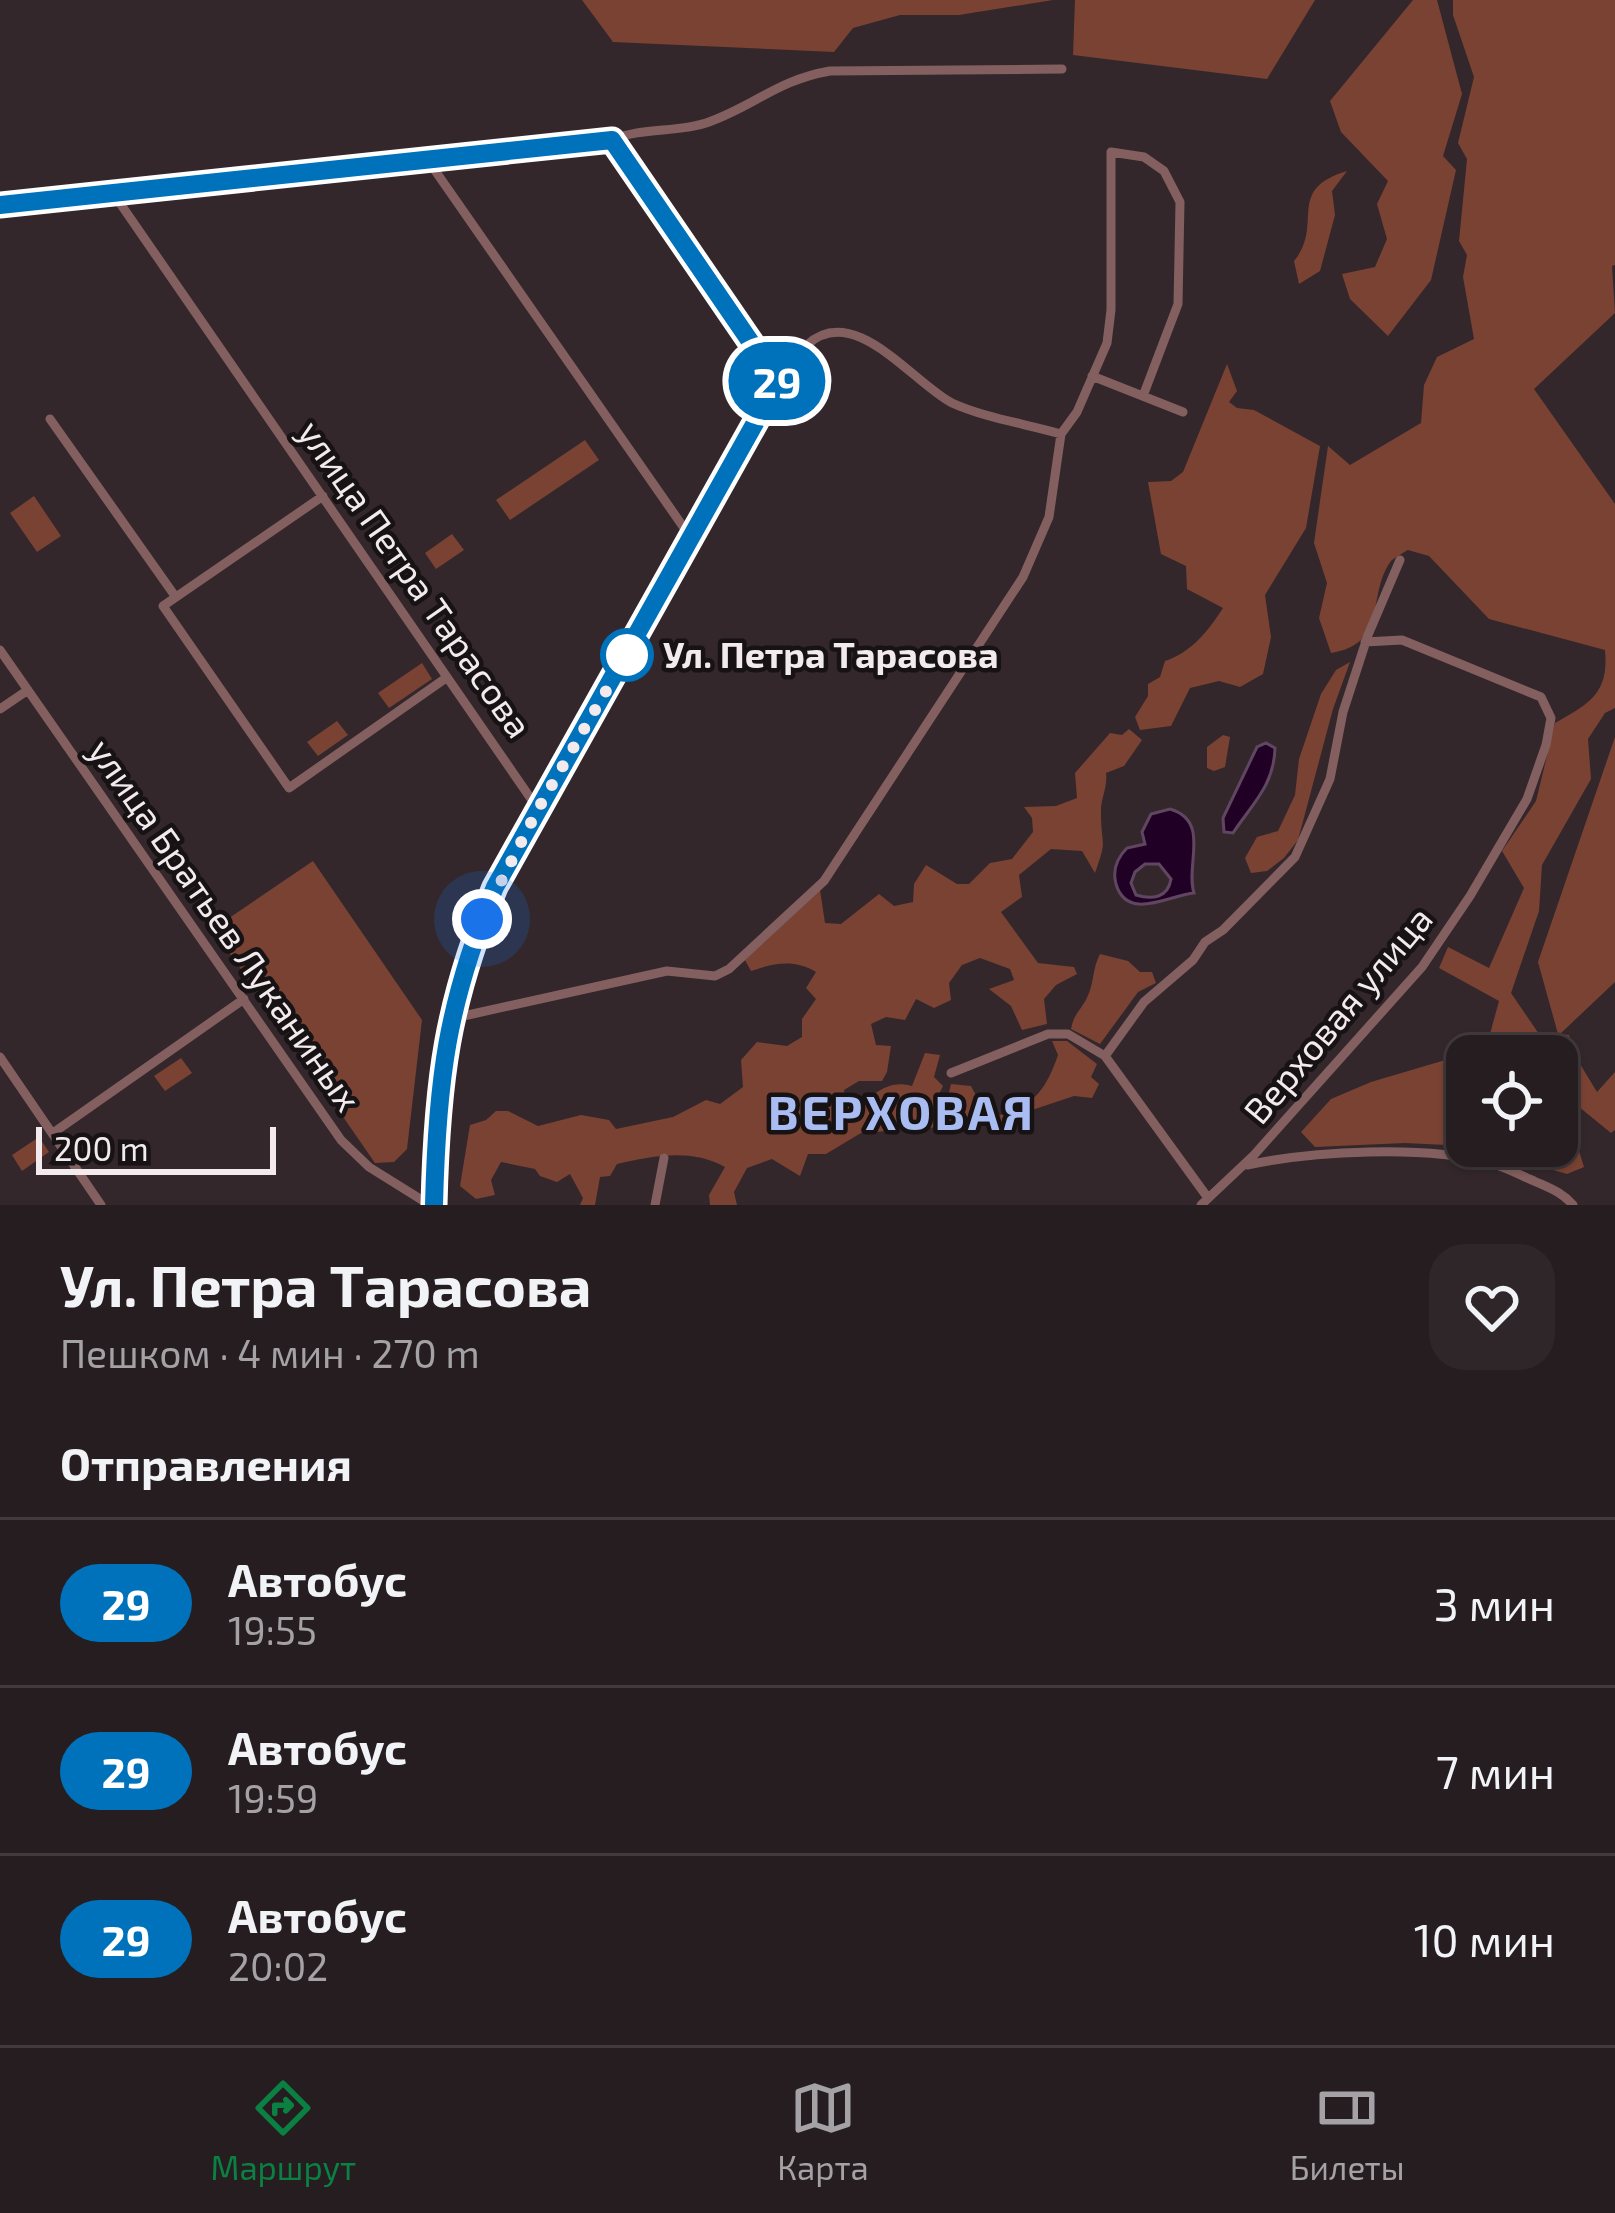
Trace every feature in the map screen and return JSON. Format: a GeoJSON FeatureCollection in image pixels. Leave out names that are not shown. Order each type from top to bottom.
{"type":"FeatureCollection","features":[{"type":"Feature","properties":{"kind":"street"},"geometry":{"type":"LineString","coordinates":[[0,205],[612,140],[629,133],[701,125],[797,76],[830,71],[1062,70]]}},
{"type":"Feature","properties":{"kind":"street"},"geometry":{"type":"LineString","coordinates":[[612,140],[778,382]]}},
{"type":"Feature","properties":{"kind":"street"},"geometry":{"type":"LineString","coordinates":[[450,1019],[667,971],[715,976],[729,969],[824,881],[1023,577],[1049,517],[1061,434],[1077,412],[1107,343],[1112,310],[1112,152],[1144,157],[1164,171],[1180,202],[1178,304],[1143,396]]}},
{"type":"Feature","properties":{"kind":"street"},"geometry":{"type":"LineString","coordinates":[[427,159],[692,539]]}},
{"type":"Feature","properties":{"kind":"street","name":"улица Петра Тарасова"},"geometry":{"type":"LineString","coordinates":[[113,194],[538,809]]}},
{"type":"Feature","properties":{"kind":"street"},"geometry":{"type":"LineString","coordinates":[[432,1205],[440,1078],[450,1019],[468,951],[495,887],[778,382],[805,346],[822,335],[863,338],[952,402],[1061,434]]}},
{"type":"Feature","properties":{"kind":"street"},"geometry":{"type":"LineString","coordinates":[[1092,376],[1183,412]]}},
{"type":"Feature","properties":{"kind":"street"},"geometry":{"type":"LineString","coordinates":[[50,419],[175,596]]}},
{"type":"Feature","properties":{"kind":"street"},"geometry":{"type":"LineString","coordinates":[[323,496],[164,606],[289,788],[446,678]]}},
{"type":"Feature","properties":{"kind":"street"},"geometry":{"type":"LineString","coordinates":[[951,1073],[1048,1034],[1068,1034],[1105,1056],[1144,1002],[1193,960],[1205,942],[1223,930],[1295,857],[1330,779],[1343,712],[1400,560]]}},
{"type":"Feature","properties":{"kind":"street","name":"Верховая улица"},"geometry":{"type":"LineString","coordinates":[[1105,1056],[1204,1202],[1242,1167],[1422,968],[1470,896],[1527,799],[1552,718],[1541,697],[1402,640],[1366,642]]}},
{"type":"Feature","properties":{"kind":"street","name":"улица Братьев Луканиных"},"geometry":{"type":"LineString","coordinates":[[0,650],[341,1140],[369,1167],[432,1205]]}},
{"type":"Feature","properties":{"kind":"street"},"geometry":{"type":"LineString","coordinates":[[0,709],[28,690]]}},
{"type":"Feature","properties":{"kind":"street"},"geometry":{"type":"LineString","coordinates":[[53,1133],[244,999]]}},
{"type":"Feature","properties":{"kind":"street"},"geometry":{"type":"LineString","coordinates":[[0,1057],[101,1205]]}},
{"type":"Feature","properties":{"kind":"street"},"geometry":{"type":"LineString","coordinates":[[1242,1167],[1282,1158],[1451,1155],[1493,1163],[1564,1194],[1573,1205]]}},
{"type":"Feature","properties":{"kind":"street"},"geometry":{"type":"LineString","coordinates":[[655,1205],[664,1158]]}},
{"type":"Feature","properties":{"kind":"shaded area"},"geometry":{"type":"Polygon","coordinates":[[[582,0],[1053,0],[959,15],[900,15],[853,28],[834,52],[613,42],[582,0]]]}},
{"type":"Feature","properties":{"kind":"shaded area"},"geometry":{"type":"Polygon","coordinates":[[[1075,0],[1315,0],[1267,79],[1073,55],[1075,0]]]}},
{"type":"Feature","properties":{"kind":"shaded area"},"geometry":{"type":"Polygon","coordinates":[[[1413,0],[1437,0],[1462,94],[1443,156],[1456,170],[1431,280],[1388,336],[1350,299],[1342,274],[1375,267],[1387,239],[1377,204],[1388,181],[1341,132],[1330,101],[1413,0]]]}},
{"type":"Feature","properties":{"kind":"shaded area"},"geometry":{"type":"Polygon","coordinates":[[[1453,0],[1615,0],[1615,313],[1534,389],[1615,504],[1615,708],[1605,713],[1588,739],[1591,779],[1542,865],[1539,911],[1511,993],[1539,1034],[1558,1034],[1538,962],[1615,737],[1615,982],[1560,1034],[1569,1035],[1490,1035],[1499,1001],[1439,968],[1448,947],[1489,968],[1524,888],[1502,851],[1536,801],[1555,723],[1600,687],[1605,650],[1489,619],[1429,556],[1408,550],[1391,561],[1384,574],[1369,629],[1361,640],[1331,653],[1319,618],[1327,583],[1314,543],[1328,446],[1350,465],[1421,423],[1424,385],[1437,357],[1474,339],[1463,277],[1467,255],[1459,241],[1467,159],[1458,143],[1474,77],[1453,15],[1453,0]]]}},
{"type":"Feature","properties":{"kind":"shaded area"},"geometry":{"type":"Polygon","coordinates":[[[1347,171],[1332,191],[1335,215],[1320,271],[1299,284],[1294,261],[1303,247],[1311,198],[1328,179],[1347,171]]]}},
{"type":"Feature","properties":{"kind":"shaded area"},"geometry":{"type":"Polygon","coordinates":[[[1227,364],[1237,391],[1229,402],[1254,410],[1320,446],[1306,528],[1265,595],[1271,637],[1263,674],[1240,687],[1219,681],[1190,688],[1171,726],[1140,730],[1135,717],[1148,696],[1148,684],[1160,677],[1165,661],[1198,640],[1223,608],[1187,589],[1186,566],[1161,554],[1148,482],[1171,481],[1183,472],[1227,364]]]}},
{"type":"Feature","properties":{"kind":"shaded area"},"geometry":{"type":"Polygon","coordinates":[[[585,440],[599,460],[510,520],[496,500],[585,440]]]}},
{"type":"Feature","properties":{"kind":"shaded area"},"geometry":{"type":"Polygon","coordinates":[[[34,496],[61,536],[37,552],[10,513],[34,496]]]}},
{"type":"Feature","properties":{"kind":"shaded area"},"geometry":{"type":"Polygon","coordinates":[[[452,534],[464,550],[436,569],[425,553],[452,534]]]}},
{"type":"Feature","properties":{"kind":"shaded area"},"geometry":{"type":"Polygon","coordinates":[[[1350,662],[1298,840],[1267,871],[1251,873],[1245,858],[1257,837],[1278,831],[1295,795],[1299,759],[1321,694],[1336,670],[1350,662]]]}},
{"type":"Feature","properties":{"kind":"shaded area"},"geometry":{"type":"Polygon","coordinates":[[[422,663],[432,679],[389,708],[378,693],[422,663]]]}},
{"type":"Feature","properties":{"kind":"shaded area"},"geometry":{"type":"Polygon","coordinates":[[[337,721],[348,735],[318,756],[307,742],[337,721]]]}},
{"type":"Feature","properties":{"kind":"shaded area"},"geometry":{"type":"Polygon","coordinates":[[[1129,729],[1142,740],[1124,766],[1106,773],[1103,847],[1095,873],[1082,851],[1051,849],[1019,875],[1022,897],[1001,912],[1038,963],[1074,967],[1077,974],[1056,985],[1044,999],[1047,1024],[1022,1030],[1011,1006],[989,989],[1014,980],[1010,969],[980,958],[962,965],[949,983],[951,1000],[934,1008],[916,999],[905,1020],[886,1017],[871,1024],[876,1045],[891,1046],[887,1072],[882,1081],[859,1081],[844,1090],[846,1105],[858,1106],[890,1086],[912,1086],[925,1053],[940,1055],[934,1077],[943,1086],[936,1100],[946,1105],[951,1084],[971,1086],[980,1103],[1000,1115],[1038,1094],[1058,1055],[1052,1041],[1067,1041],[1097,1064],[1091,1077],[1099,1084],[1092,1098],[1074,1096],[997,1127],[979,1124],[861,1133],[826,1154],[808,1154],[800,1176],[772,1159],[747,1168],[734,1192],[737,1205],[710,1205],[709,1195],[725,1167],[685,1156],[617,1164],[610,1176],[600,1177],[595,1205],[580,1205],[583,1198],[570,1174],[557,1182],[535,1169],[501,1162],[491,1180],[495,1195],[476,1199],[460,1186],[470,1125],[496,1111],[508,1111],[538,1126],[581,1115],[609,1120],[616,1129],[673,1117],[706,1100],[720,1104],[743,1087],[741,1060],[757,1042],[787,1046],[802,1037],[802,1019],[816,999],[806,988],[816,972],[784,964],[751,971],[745,960],[820,890],[825,923],[841,924],[879,894],[894,906],[913,902],[914,884],[926,865],[957,884],[969,884],[990,863],[1012,859],[1033,832],[1032,818],[1024,807],[1056,806],[1077,798],[1075,773],[1110,733],[1122,735],[1129,729]]]}},
{"type":"Feature","properties":{"kind":"shaded area"},"geometry":{"type":"Polygon","coordinates":[[[1223,735],[1230,737],[1225,767],[1214,771],[1207,768],[1207,747],[1223,735]]]}},
{"type":"Feature","properties":{"kind":"shaded area"},"geometry":{"type":"Polygon","coordinates":[[[1266,743],[1275,748],[1266,784],[1233,833],[1224,832],[1223,818],[1257,747],[1266,743]]]}},
{"type":"Feature","properties":{"kind":"shaded area"},"geometry":{"type":"Polygon","coordinates":[[[1170,809],[1190,823],[1194,893],[1139,904],[1122,895],[1115,869],[1127,848],[1145,844],[1142,832],[1151,814],[1170,809]],[[1145,864],[1135,872],[1131,883],[1136,895],[1153,897],[1167,890],[1171,879],[1159,864],[1145,864]]]}},
{"type":"Feature","properties":{"kind":"shaded area"},"geometry":{"type":"Polygon","coordinates":[[[313,861],[422,1020],[407,1149],[394,1162],[375,1163],[213,929],[313,861]]]}},
{"type":"Feature","properties":{"kind":"shaded area"},"geometry":{"type":"Polygon","coordinates":[[[1100,954],[1128,961],[1140,972],[1152,972],[1156,983],[1138,992],[1100,1044],[1071,1029],[1089,993],[1100,954]]]}},
{"type":"Feature","properties":{"kind":"shaded area"},"geometry":{"type":"Polygon","coordinates":[[[181,1058],[192,1073],[165,1091],[154,1076],[181,1058]]]}},
{"type":"Feature","properties":{"kind":"shaded area"},"geometry":{"type":"Polygon","coordinates":[[[1446,1058],[1446,1145],[1315,1147],[1301,1132],[1331,1099],[1446,1058]]]}},
{"type":"Feature","properties":{"kind":"shaded area"},"geometry":{"type":"Polygon","coordinates":[[[1578,1061],[1597,1092],[1615,1072],[1615,1130],[1611,1133],[1578,1106],[1578,1061]]]}},
{"type":"Feature","properties":{"kind":"shaded area"},"geometry":{"type":"Polygon","coordinates":[[[39,1137],[49,1152],[22,1171],[12,1155],[39,1137]]]}},
{"type":"Feature","properties":{"kind":"shaded area"},"geometry":{"type":"Polygon","coordinates":[[[1578,1148],[1584,1167],[1567,1174],[1542,1167],[1578,1167],[1578,1148]]]}},
{"type":"Feature","properties":{"kind":"bus line","name":"29"},"geometry":{"type":"LineString","coordinates":[[0,205],[612,140],[778,382],[495,887],[468,951],[442,1057],[434,1205]]}},
{"type":"Feature","properties":{"kind":"place","name":"Ул. Петра Тарасова"},"geometry":{"type":"Point","coordinates":[627,655]}},
{"type":"Feature","properties":{"kind":"district","name":"ВЕРХОВАЯ"},"geometry":{"type":"Point","coordinates":[902,1113]}},
{"type":"Feature","properties":{"kind":"route"},"geometry":{"type":"LineString","coordinates":[[482,919],[495,887],[632,646],[627,655]]}}]}
